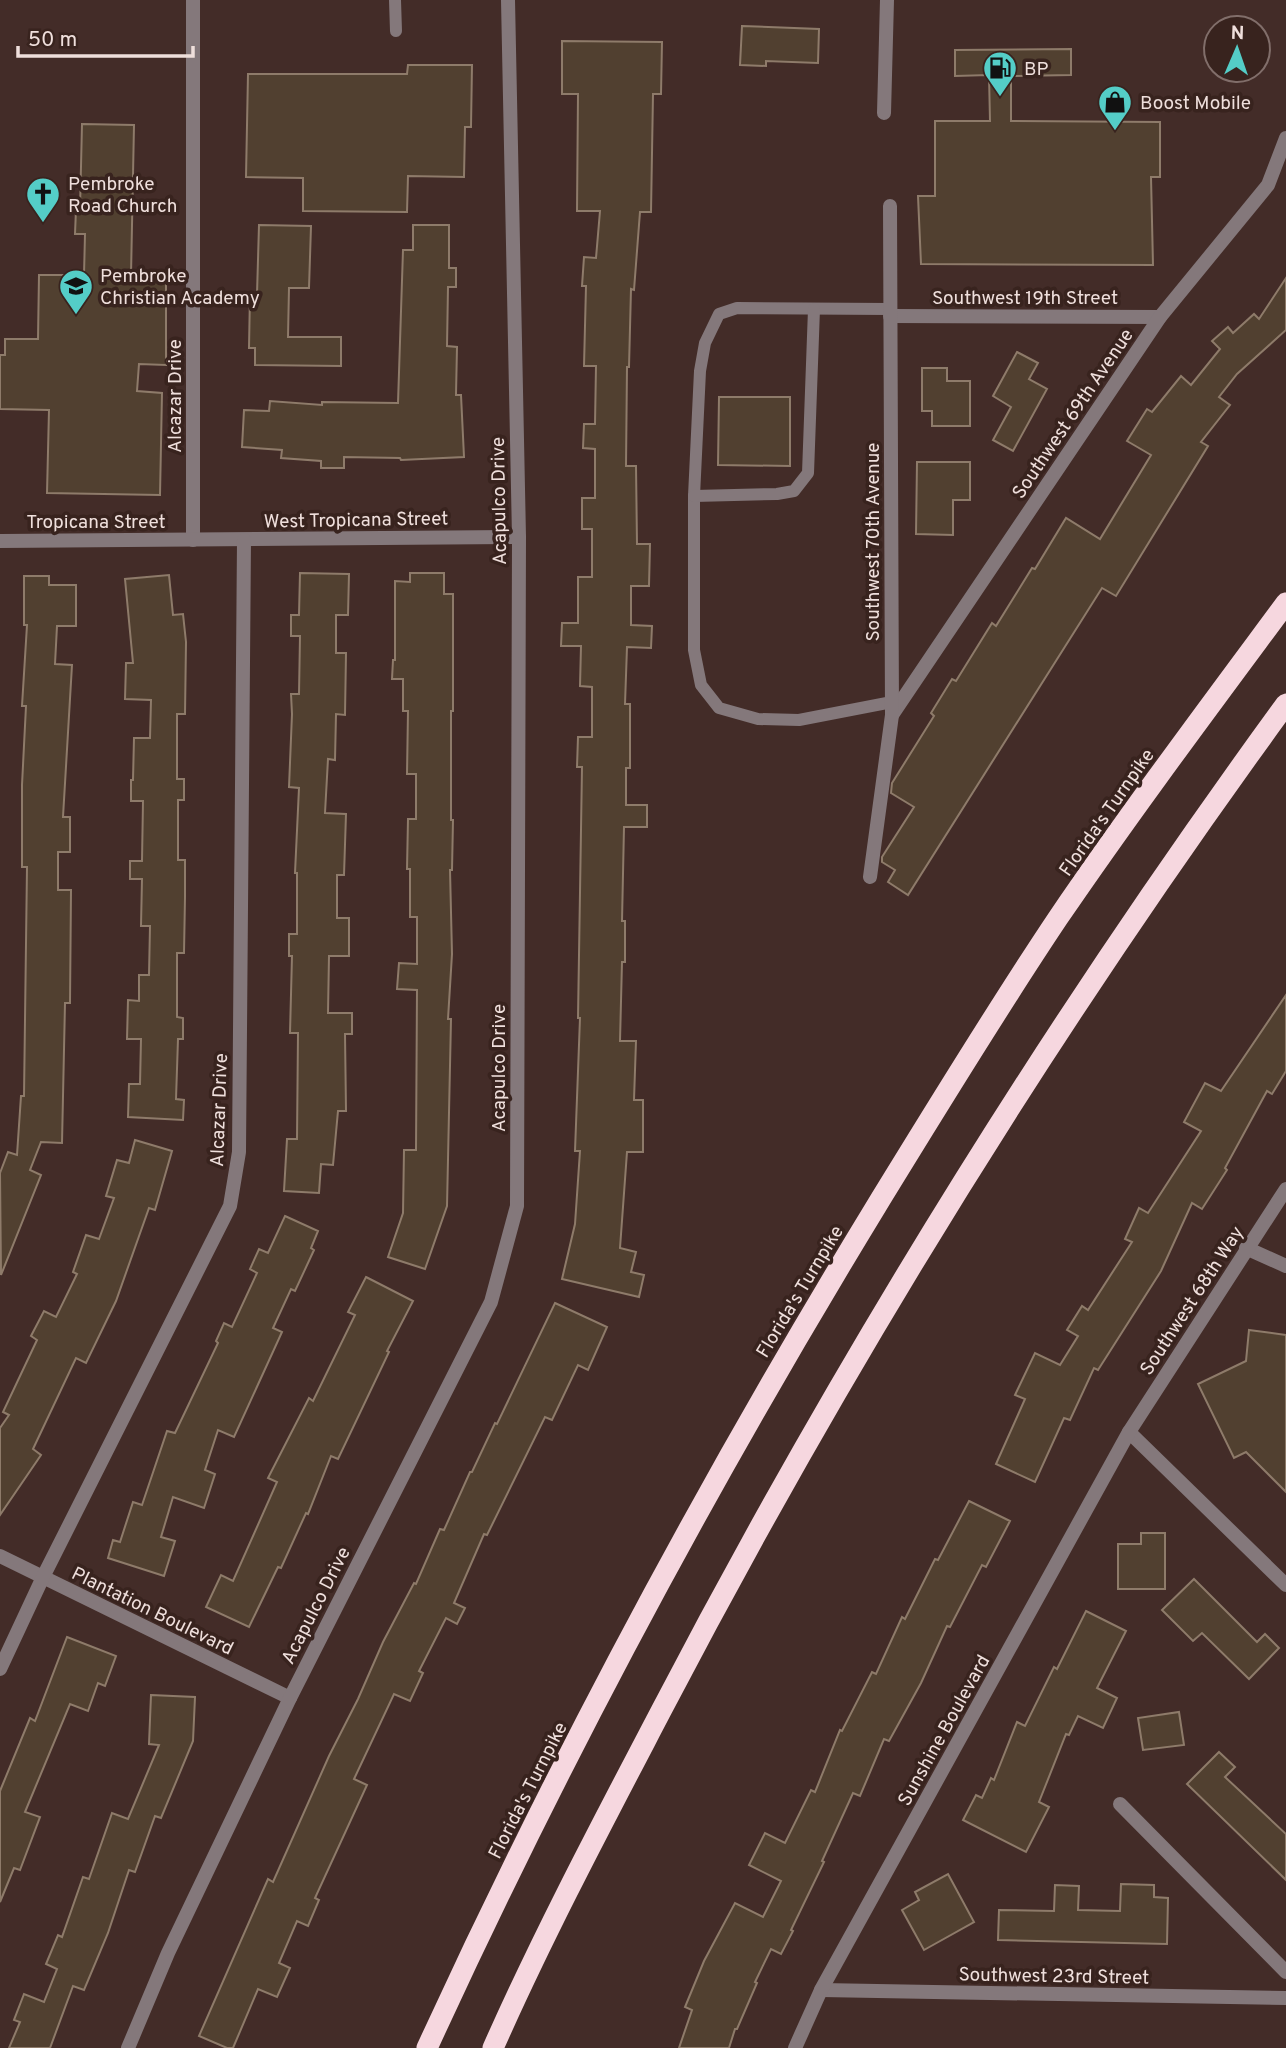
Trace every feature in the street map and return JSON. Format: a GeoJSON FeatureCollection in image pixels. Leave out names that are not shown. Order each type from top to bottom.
{"type":"FeatureCollection","features":[{"type":"Feature","properties":{"kind":"highway","name":"Florida's Turnpike"},"geometry":{"type":"LineString","coordinates":[[427,2048],[549,1795],[614,1669],[691,1526],[828,1286],[1057,920],[1140,801],[1286,603]]}},
{"type":"Feature","properties":{"kind":"highway"},"geometry":{"type":"LineString","coordinates":[[493,2048],[601,1825],[702,1633],[869,1336],[1095,977],[1286,704]]}},
{"type":"Feature","properties":{"kind":"street","name":"Alcazar Drive"},"geometry":{"type":"LineString","coordinates":[[193,0],[193,540]]}},
{"type":"Feature","properties":{"kind":"street","name":"Acapulco Drive"},"geometry":{"type":"LineString","coordinates":[[128,2048],[168,1953],[290,1698],[491,1302],[517,1206],[519,537],[508,0]]}},
{"type":"Feature","properties":{"kind":"street"},"geometry":{"type":"LineString","coordinates":[[884,113],[887,0]]}},
{"type":"Feature","properties":{"kind":"street","name":"Southwest 69th Avenue"},"geometry":{"type":"LineString","coordinates":[[892,709],[1160,317],[1268,185],[1286,138]]}},
{"type":"Feature","properties":{"kind":"street","name":"Southwest 70th Avenue"},"geometry":{"type":"LineString","coordinates":[[870,877],[892,709],[890,206]]}},
{"type":"Feature","properties":{"kind":"street","name":"Southwest 19th Street"},"geometry":{"type":"LineString","coordinates":[[890,312],[1160,317]]}},
{"type":"Feature","properties":{"kind":"street","name":"West Tropicana Street"},"geometry":{"type":"LineString","coordinates":[[193,540],[519,537]]}},
{"type":"Feature","properties":{"kind":"street","name":"Tropicana Street"},"geometry":{"type":"LineString","coordinates":[[0,541],[193,540]]}},
{"type":"Feature","properties":{"kind":"street","name":"Alcazar Drive"},"geometry":{"type":"LineString","coordinates":[[0,1670],[43,1577],[230,1206],[239,1152],[244,540]]}},
{"type":"Feature","properties":{"kind":"street","name":"Southwest 68th Way"},"geometry":{"type":"LineString","coordinates":[[1129,1432],[1286,1189]]}},
{"type":"Feature","properties":{"kind":"street"},"geometry":{"type":"LineString","coordinates":[[1246,1248],[1286,1266]]}},
{"type":"Feature","properties":{"kind":"street"},"geometry":{"type":"LineString","coordinates":[[1129,1432],[1286,1585]]}},
{"type":"Feature","properties":{"kind":"street","name":"Sunshine Boulevard"},"geometry":{"type":"LineString","coordinates":[[795,2048],[821,1990],[1129,1432]]}},
{"type":"Feature","properties":{"kind":"street","name":"Plantation Boulevard"},"geometry":{"type":"LineString","coordinates":[[0,1556],[290,1698]]}},
{"type":"Feature","properties":{"kind":"street"},"geometry":{"type":"LineString","coordinates":[[1120,1804],[1286,1972]]}},
{"type":"Feature","properties":{"kind":"street","name":"Southwest 23rd Street"},"geometry":{"type":"LineString","coordinates":[[821,1990],[1286,1998]]}},
{"type":"Feature","properties":{"kind":"lane"},"geometry":{"type":"LineString","coordinates":[[396,0],[396,31]]}},
{"type":"Feature","properties":{"kind":"lane"},"geometry":{"type":"LineString","coordinates":[[890,312],[737,308],[719,314],[705,343],[700,372],[694,496],[694,650],[701,685],[719,708],[758,719],[799,720],[892,709]]}},
{"type":"Feature","properties":{"kind":"lane"},"geometry":{"type":"LineString","coordinates":[[694,496],[777,494],[794,491],[808,473],[814,309]]}},
{"type":"Feature","properties":{"kind":"building"},"geometry":{"type":"Polygon","coordinates":[[[742,26],[819,29],[818,63],[766,61],[766,66],[740,65],[742,26]]]}},
{"type":"Feature","properties":{"kind":"building"},"geometry":{"type":"Polygon","coordinates":[[[562,41],[662,42],[661,94],[653,94],[651,212],[640,212],[634,290],[631,289],[627,367],[626,466],[636,466],[637,544],[650,544],[649,586],[631,586],[631,625],[652,626],[651,648],[627,647],[625,704],[630,704],[630,768],[626,768],[626,805],[647,805],[647,827],[624,827],[622,921],[625,921],[625,962],[622,962],[620,1041],[636,1041],[634,1100],[643,1100],[643,1152],[627,1152],[620,1248],[636,1252],[631,1272],[644,1275],[639,1297],[562,1279],[575,1224],[580,1151],[575,1151],[580,1018],[582,767],[577,767],[578,737],[592,737],[592,687],[580,686],[581,646],[561,646],[562,623],[578,623],[578,577],[592,577],[592,529],[582,529],[582,498],[595,498],[595,449],[583,448],[584,424],[595,424],[596,366],[584,366],[586,286],[582,286],[584,257],[596,258],[600,211],[577,211],[578,94],[562,94],[562,41]]]}},
{"type":"Feature","properties":{"kind":"building"},"geometry":{"type":"Polygon","coordinates":[[[1071,49],[1071,75],[1011,76],[1011,121],[1160,122],[1160,177],[1151,177],[1153,265],[921,264],[918,196],[935,196],[935,121],[990,121],[989,75],[955,76],[955,50],[1071,49]]]}},
{"type":"Feature","properties":{"kind":"building"},"geometry":{"type":"Polygon","coordinates":[[[408,65],[472,65],[471,127],[465,127],[464,177],[408,176],[407,212],[303,211],[303,178],[246,177],[248,74],[407,74],[408,65]]]}},
{"type":"Feature","properties":{"kind":"building"},"geometry":{"type":"Polygon","coordinates":[[[82,124],[134,125],[131,275],[166,275],[166,365],[139,364],[137,391],[162,393],[160,495],[47,493],[49,410],[0,409],[0,355],[5,355],[5,339],[38,339],[39,275],[84,275],[85,234],[75,234],[76,209],[80,209],[82,124]]]}},
{"type":"Feature","properties":{"kind":"building"},"geometry":{"type":"Polygon","coordinates":[[[259,225],[311,226],[309,288],[289,288],[288,337],[341,337],[341,366],[255,365],[255,348],[249,348],[250,294],[257,294],[259,225]]]}},
{"type":"Feature","properties":{"kind":"building"},"geometry":{"type":"Polygon","coordinates":[[[413,225],[449,225],[449,268],[456,268],[456,287],[448,287],[447,346],[457,347],[456,395],[461,395],[464,457],[401,460],[344,457],[344,468],[321,468],[321,461],[281,458],[282,450],[242,447],[244,410],[269,411],[270,401],[322,405],[322,402],[398,403],[403,250],[413,250],[413,225]]]}},
{"type":"Feature","properties":{"kind":"building"},"geometry":{"type":"Polygon","coordinates":[[[1286,278],[1286,330],[1237,374],[1219,397],[1230,405],[1201,442],[1208,446],[1116,596],[1102,588],[908,895],[888,882],[895,870],[882,862],[882,857],[914,807],[891,793],[892,783],[934,716],[931,713],[952,679],[956,681],[992,623],[996,626],[1066,518],[1100,539],[1151,455],[1127,441],[1147,409],[1152,412],[1181,376],[1191,385],[1220,349],[1212,341],[1228,327],[1233,333],[1254,314],[1259,319],[1286,278]]]}},
{"type":"Feature","properties":{"kind":"building"},"geometry":{"type":"Polygon","coordinates":[[[1017,352],[1038,363],[1029,379],[1047,389],[1013,451],[993,440],[1011,407],[993,396],[1017,352]]]}},
{"type":"Feature","properties":{"kind":"building"},"geometry":{"type":"Polygon","coordinates":[[[922,368],[947,368],[947,381],[970,381],[970,426],[932,426],[932,411],[922,411],[922,368]]]}},
{"type":"Feature","properties":{"kind":"building"},"geometry":{"type":"Polygon","coordinates":[[[719,397],[790,397],[790,466],[718,465],[719,397]]]}},
{"type":"Feature","properties":{"kind":"building"},"geometry":{"type":"Polygon","coordinates":[[[917,462],[970,462],[970,500],[953,500],[953,535],[916,534],[917,462]]]}},
{"type":"Feature","properties":{"kind":"building"},"geometry":{"type":"Polygon","coordinates":[[[300,573],[349,574],[348,615],[336,615],[336,653],[346,653],[345,715],[336,714],[335,760],[328,759],[325,813],[346,814],[344,875],[337,875],[337,918],[349,918],[349,956],[329,956],[328,1013],[352,1013],[352,1034],[345,1034],[346,1111],[338,1111],[333,1165],[321,1164],[319,1193],[284,1191],[287,1139],[297,1139],[298,1033],[290,1033],[292,956],[289,956],[289,934],[297,934],[295,873],[299,788],[289,787],[291,694],[299,694],[300,636],[291,636],[291,615],[299,615],[300,573]]]}},
{"type":"Feature","properties":{"kind":"building"},"geometry":{"type":"Polygon","coordinates":[[[410,573],[444,573],[444,594],[453,594],[453,820],[450,870],[452,954],[448,1019],[451,1019],[447,1206],[425,1269],[388,1257],[403,1213],[404,1150],[416,1150],[417,990],[397,989],[399,963],[417,964],[417,917],[410,917],[410,869],[407,869],[408,819],[416,819],[416,774],[407,774],[408,711],[403,711],[403,679],[392,679],[395,660],[395,581],[410,582],[410,573]]]}},
{"type":"Feature","properties":{"kind":"building"},"geometry":{"type":"Polygon","coordinates":[[[169,575],[173,615],[183,614],[186,642],[185,714],[177,714],[177,779],[184,779],[184,800],[178,800],[178,860],[185,860],[185,897],[184,953],[177,953],[177,1017],[183,1018],[183,1039],[178,1039],[176,1099],[184,1100],[183,1120],[128,1117],[129,1084],[140,1084],[141,1039],[127,1039],[128,1000],[139,1001],[139,975],[149,975],[150,926],[141,926],[142,879],[130,879],[130,861],[142,861],[143,801],[131,801],[131,780],[134,738],[150,738],[151,700],[125,699],[126,663],[133,663],[125,579],[169,575]]]}},
{"type":"Feature","properties":{"kind":"building"},"geometry":{"type":"Polygon","coordinates":[[[24,576],[49,576],[49,585],[76,585],[76,626],[57,626],[55,664],[72,665],[63,817],[70,817],[70,852],[58,852],[58,890],[71,890],[70,1003],[65,1003],[62,1143],[41,1142],[30,1170],[41,1175],[1,1275],[0,1173],[8,1152],[17,1155],[21,1096],[24,1096],[27,867],[22,867],[26,706],[22,706],[27,625],[24,625],[24,576]]]}},
{"type":"Feature","properties":{"kind":"building"},"geometry":{"type":"Polygon","coordinates":[[[1286,995],[1286,1071],[1272,1094],[1267,1091],[1225,1168],[1227,1170],[1202,1209],[1192,1203],[1161,1271],[1098,1370],[1094,1368],[1070,1420],[1064,1418],[1035,1482],[996,1464],[1025,1399],[1015,1395],[1035,1353],[1060,1365],[1078,1336],[1067,1330],[1082,1306],[1088,1310],[1132,1242],[1125,1239],[1139,1208],[1148,1213],[1201,1131],[1184,1122],[1205,1083],[1221,1091],[1286,995]]]}},
{"type":"Feature","properties":{"kind":"building"},"geometry":{"type":"Polygon","coordinates":[[[135,1140],[172,1151],[155,1210],[149,1208],[116,1301],[86,1363],[76,1358],[33,1449],[41,1455],[0,1515],[0,1428],[9,1415],[3,1412],[37,1340],[31,1336],[44,1311],[56,1317],[77,1274],[73,1272],[86,1235],[99,1239],[114,1198],[106,1196],[117,1160],[129,1163],[135,1140]]]}},
{"type":"Feature","properties":{"kind":"building"},"geometry":{"type":"Polygon","coordinates":[[[285,1216],[318,1231],[311,1248],[314,1250],[295,1291],[291,1289],[273,1328],[282,1332],[234,1437],[218,1430],[205,1470],[215,1474],[204,1508],[173,1497],[161,1537],[175,1541],[164,1576],[108,1558],[113,1540],[120,1542],[133,1502],[142,1505],[167,1431],[175,1433],[218,1343],[216,1341],[224,1323],[232,1327],[257,1273],[250,1269],[259,1249],[268,1253],[285,1216]]]}},
{"type":"Feature","properties":{"kind":"building"},"geometry":{"type":"Polygon","coordinates":[[[366,1277],[413,1301],[338,1459],[331,1456],[308,1514],[306,1513],[281,1568],[278,1567],[249,1627],[206,1607],[221,1575],[233,1581],[277,1482],[268,1478],[309,1398],[313,1401],[355,1315],[348,1312],[366,1277]]]}},
{"type":"Feature","properties":{"kind":"building"},"geometry":{"type":"Polygon","coordinates":[[[555,1303],[607,1327],[588,1370],[578,1365],[552,1420],[545,1417],[487,1535],[484,1534],[454,1603],[465,1608],[457,1624],[446,1618],[419,1671],[423,1673],[410,1701],[394,1694],[354,1779],[367,1785],[315,1898],[319,1900],[308,1926],[297,1921],[279,1963],[290,1968],[277,1997],[258,1989],[233,2048],[199,2036],[268,1879],[273,1882],[383,1642],[414,1583],[416,1584],[440,1529],[444,1530],[470,1472],[495,1423],[497,1424],[555,1303]]]}},
{"type":"Feature","properties":{"kind":"building"},"geometry":{"type":"Polygon","coordinates":[[[1249,1330],[1286,1335],[1286,1492],[1246,1452],[1234,1458],[1198,1384],[1246,1361],[1249,1330]]]}},
{"type":"Feature","properties":{"kind":"building"},"geometry":{"type":"Polygon","coordinates":[[[969,1501],[1010,1521],[986,1567],[982,1565],[950,1627],[947,1626],[921,1683],[889,1741],[884,1739],[860,1796],[853,1793],[781,1954],[771,1949],[729,2048],[679,2048],[692,2010],[685,2007],[704,1961],[735,1903],[763,1917],[781,1881],[749,1865],[765,1833],[785,1843],[811,1790],[815,1792],[840,1730],[842,1731],[872,1672],[876,1674],[902,1617],[905,1619],[935,1559],[938,1560],[969,1501]]]}},
{"type":"Feature","properties":{"kind":"building"},"geometry":{"type":"Polygon","coordinates":[[[1141,1533],[1165,1533],[1165,1589],[1118,1589],[1118,1544],[1141,1544],[1141,1533]]]}},
{"type":"Feature","properties":{"kind":"building"},"geometry":{"type":"Polygon","coordinates":[[[1194,1579],[1257,1642],[1265,1634],[1279,1648],[1249,1679],[1202,1633],[1193,1641],[1162,1610],[1194,1579]]]}},
{"type":"Feature","properties":{"kind":"building"},"geometry":{"type":"Polygon","coordinates":[[[1086,1611],[1126,1631],[1097,1688],[1117,1698],[1103,1728],[1078,1716],[1069,1735],[1066,1734],[1039,1802],[1049,1807],[1026,1852],[963,1820],[976,1795],[982,1798],[991,1778],[994,1780],[1017,1722],[1025,1726],[1086,1611]]]}},
{"type":"Feature","properties":{"kind":"building"},"geometry":{"type":"Polygon","coordinates":[[[67,1637],[116,1656],[105,1686],[98,1683],[88,1711],[70,1704],[25,1812],[40,1817],[20,1870],[14,1868],[0,1902],[0,1791],[30,1718],[35,1721],[67,1637]]]}},
{"type":"Feature","properties":{"kind":"building"},"geometry":{"type":"Polygon","coordinates":[[[151,1695],[195,1697],[193,1741],[161,1818],[155,1816],[135,1872],[129,1870],[108,1933],[84,1990],[73,1986],[50,2048],[9,2048],[20,2022],[14,2020],[24,1994],[44,2002],[57,1969],[46,1964],[58,1935],[62,1937],[83,1877],[89,1879],[112,1813],[128,1819],[159,1745],[149,1744],[151,1695]]]}},
{"type":"Feature","properties":{"kind":"building"},"geometry":{"type":"Polygon","coordinates":[[[1179,1712],[1184,1745],[1143,1750],[1138,1718],[1179,1712]]]}},
{"type":"Feature","properties":{"kind":"building"},"geometry":{"type":"Polygon","coordinates":[[[1219,1752],[1235,1767],[1225,1777],[1286,1834],[1286,1880],[1187,1784],[1219,1752]]]}},
{"type":"Feature","properties":{"kind":"building"},"geometry":{"type":"Polygon","coordinates":[[[948,1874],[974,1922],[924,1950],[902,1910],[919,1900],[915,1892],[948,1874]]]}},
{"type":"Feature","properties":{"kind":"building"},"geometry":{"type":"Polygon","coordinates":[[[1121,1884],[1154,1885],[1154,1897],[1168,1898],[1167,1944],[998,1940],[999,1910],[1054,1911],[1055,1885],[1079,1886],[1078,1910],[1120,1911],[1121,1884]]]}},
{"type":"Feature","properties":{"kind":"place","name":"BP"},"geometry":{"type":"Point","coordinates":[1000,98]}},
{"type":"Feature","properties":{"kind":"place","name":"Boost Mobile"},"geometry":{"type":"Point","coordinates":[1115,132]}},
{"type":"Feature","properties":{"kind":"place","name":"Pembroke Road Church"},"geometry":{"type":"Point","coordinates":[43,224]}},
{"type":"Feature","properties":{"kind":"place","name":"Pembroke Christian Academy"},"geometry":{"type":"Point","coordinates":[76,316]}}]}
